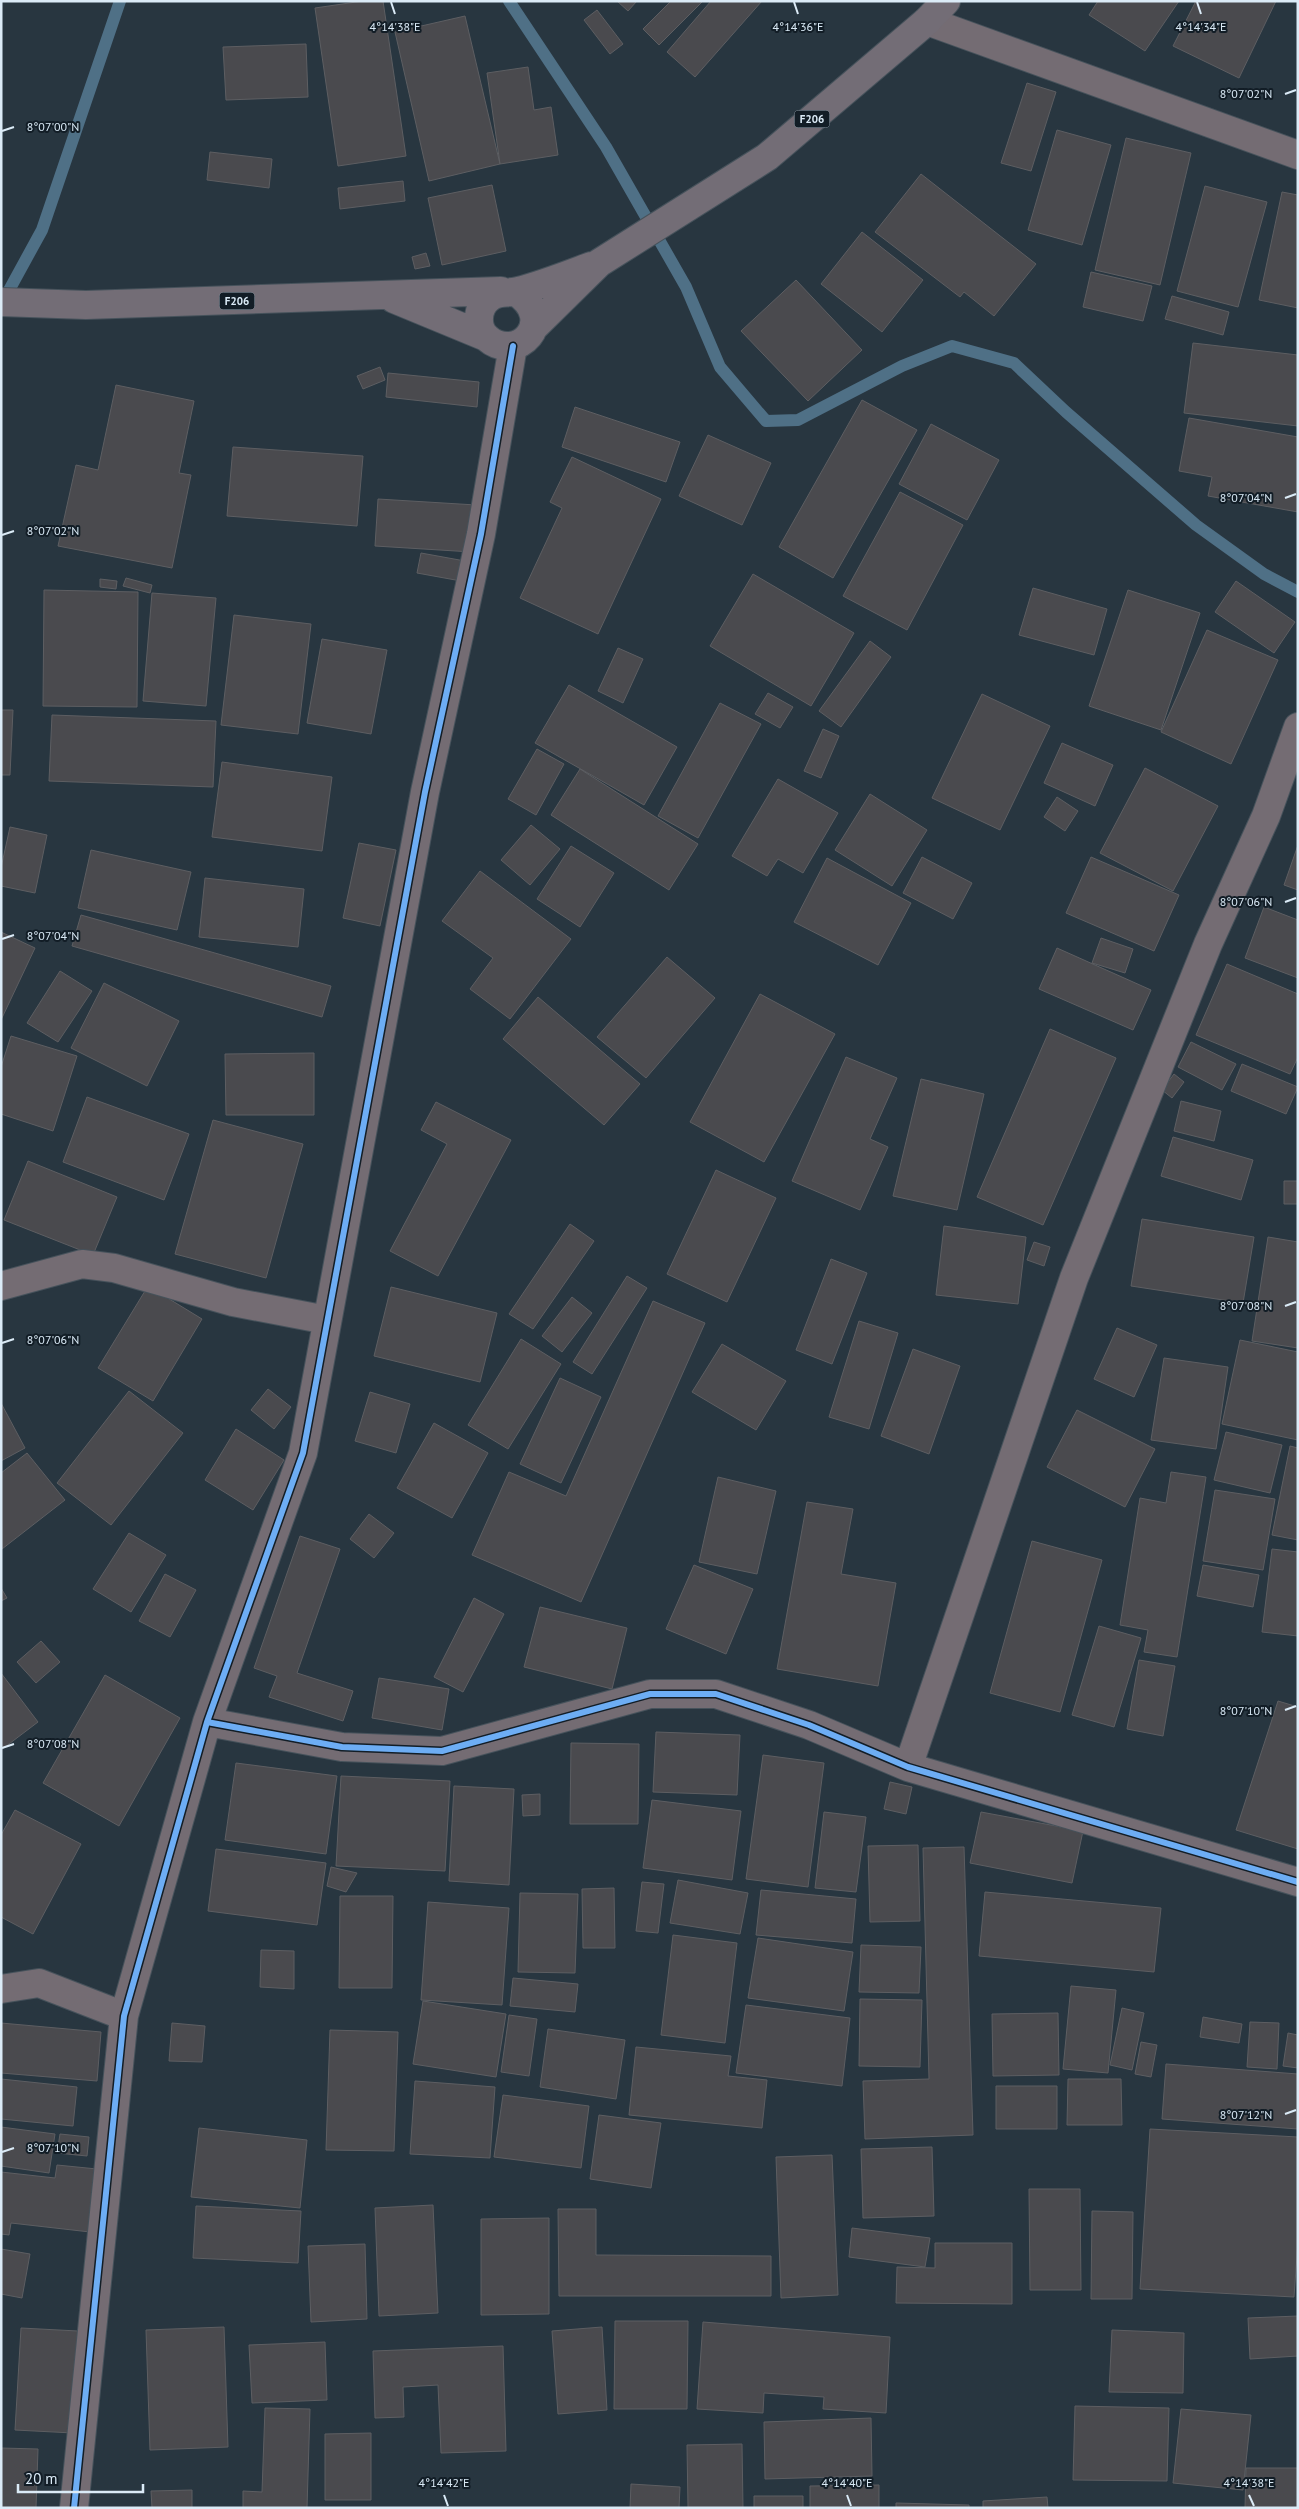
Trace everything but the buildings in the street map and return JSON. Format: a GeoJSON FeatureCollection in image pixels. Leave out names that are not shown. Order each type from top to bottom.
{"type":"FeatureCollection","features":[{"type":"Feature","properties":{"kind":"main road","name":"F206"},"geometry":{"type":"LineString","coordinates":[[388,297],[486,337],[498,346],[512,346],[526,340],[534,327],[608,258],[767,157],[928,21],[946,1]]}},
{"type":"Feature","properties":{"kind":"main road","name":"F206"},"geometry":{"type":"LineString","coordinates":[[486,337],[479,324],[480,310],[488,298],[608,258]]}},
{"type":"Feature","properties":{"kind":"main road","name":"F206"},"geometry":{"type":"LineString","coordinates":[[1,302],[86,305],[508,292]]}},
{"type":"Feature","properties":{"kind":"main road"},"geometry":{"type":"LineString","coordinates":[[508,292],[528,300],[534,313],[534,327]]}},
{"type":"Feature","properties":{"kind":"street"},"geometry":{"type":"LineString","coordinates":[[928,21],[1298,155]]}},
{"type":"Feature","properties":{"kind":"street"},"geometry":{"type":"LineString","coordinates":[[74,2508],[124,2016],[207,1722],[303,1453],[354,1186],[425,792],[481,534],[512,346]]}},
{"type":"Feature","properties":{"kind":"street"},"geometry":{"type":"LineString","coordinates":[[908,1767],[1074,1278],[1208,944],[1266,816],[1298,727]]}},
{"type":"Feature","properties":{"kind":"street"},"geometry":{"type":"LineString","coordinates":[[1,1286],[82,1264],[114,1268],[234,1302],[327,1320]]}},
{"type":"Feature","properties":{"kind":"street"},"geometry":{"type":"LineString","coordinates":[[207,1722],[342,1747],[442,1751],[650,1694],[716,1694],[809,1725],[908,1767],[1298,1882]]}},
{"type":"Feature","properties":{"kind":"street"},"geometry":{"type":"LineString","coordinates":[[1,1989],[39,1983],[124,2016]]}},
{"type":"Feature","properties":{"kind":"waterway"},"geometry":{"type":"LineString","coordinates":[[2,303],[42,230],[120,1]]}},
{"type":"Feature","properties":{"kind":"waterway"},"geometry":{"type":"LineString","coordinates":[[509,1],[606,147],[686,287],[720,367],[766,421],[798,420],[902,366],[952,346],[1014,363],[1066,412],[1196,525],[1264,574],[1298,592]]}},
{"type":"Feature","properties":{"kind":"cycle path"},"geometry":{"type":"LineString","coordinates":[[74,2508],[124,2016],[207,1722],[303,1453],[425,792],[481,534],[513,346]]}},
{"type":"Feature","properties":{"kind":"cycle path"},"geometry":{"type":"LineString","coordinates":[[207,1722],[342,1747],[442,1751],[650,1694],[716,1694],[809,1725],[908,1767],[1298,1882]]}}]}
